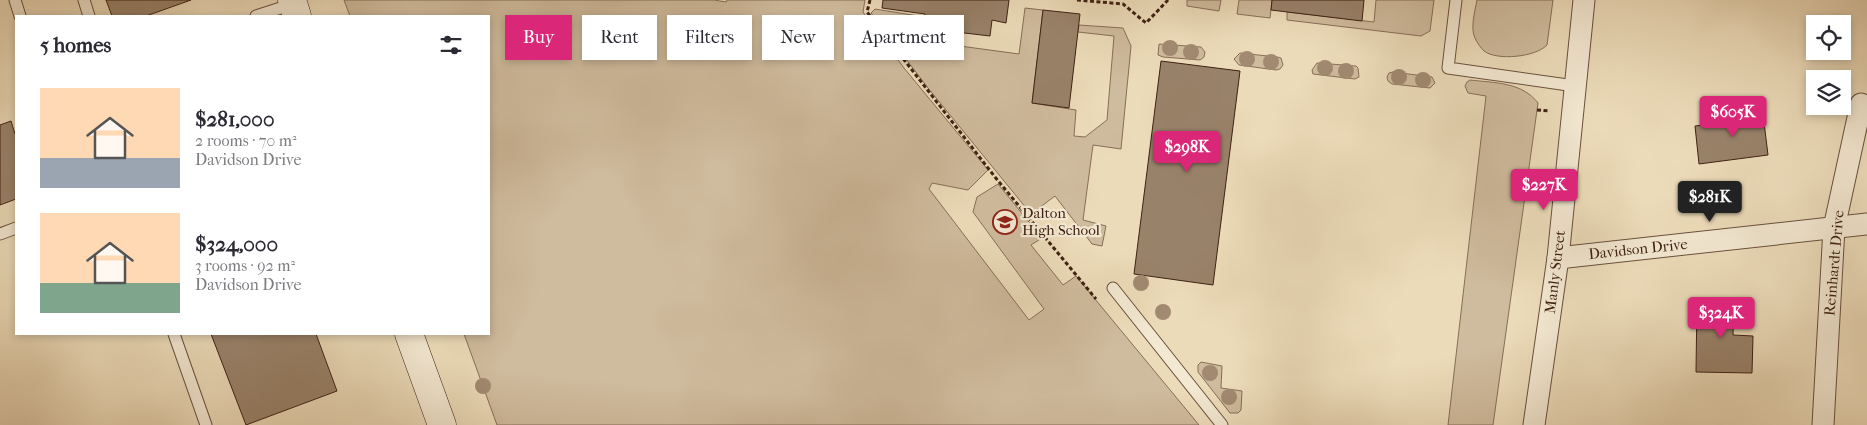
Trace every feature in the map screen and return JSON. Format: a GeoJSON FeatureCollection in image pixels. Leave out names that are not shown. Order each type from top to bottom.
{"type":"FeatureCollection","features":[{"type":"Feature","properties":{"kind":"street","name":"Manly Street"},"geometry":{"type":"LineString","coordinates":[[1534,425],[1558,258],[1584,0]]}},
{"type":"Feature","properties":{"kind":"street","name":"Reinhardt Drive"},"geometry":{"type":"LineString","coordinates":[[1823,425],[1834,228],[1861,104]]}},
{"type":"Feature","properties":{"kind":"street","name":"Davidson Drive"},"geometry":{"type":"LineString","coordinates":[[1558,258],[1867,224]]}},
{"type":"Feature","properties":{"kind":"street"},"geometry":{"type":"LineString","coordinates":[[409,335],[442,425]]}},
{"type":"Feature","properties":{"kind":"lane"},"geometry":{"type":"LineString","coordinates":[[15,0],[20,15]]}},
{"type":"Feature","properties":{"kind":"lane"},"geometry":{"type":"LineString","coordinates":[[84,0],[89,15]]}},
{"type":"Feature","properties":{"kind":"lane"},"geometry":{"type":"LineString","coordinates":[[1456,0],[1448,68],[1575,86]]}},
{"type":"Feature","properties":{"kind":"lane"},"geometry":{"type":"LineString","coordinates":[[260,15],[294,7]]}},
{"type":"Feature","properties":{"kind":"lane"},"geometry":{"type":"LineString","coordinates":[[0,234],[15,228]]}},
{"type":"Feature","properties":{"kind":"lane"},"geometry":{"type":"LineString","coordinates":[[1113,288],[1222,425]]}},
{"type":"Feature","properties":{"kind":"lane"},"geometry":{"type":"LineString","coordinates":[[174,335],[206,425]]}},
{"type":"Feature","properties":{"kind":"path"},"geometry":{"type":"LineString","coordinates":[[870,0],[867,12],[995,177],[1097,301]]}},
{"type":"Feature","properties":{"kind":"path"},"geometry":{"type":"LineString","coordinates":[[1078,0],[1123,4],[1146,23],[1168,0]]}},
{"type":"Feature","properties":{"kind":"shaded area"},"geometry":{"type":"Polygon","coordinates":[[[344,0],[714,0],[726,2],[727,0],[865,0],[863,12],[865,15],[844,15],[844,60],[898,60],[988,170],[968,190],[932,183],[929,189],[1029,320],[1044,309],[973,212],[977,197],[998,184],[1042,238],[1031,245],[1063,285],[1076,276],[1199,425],[497,425],[464,335],[490,335],[490,15],[350,15],[344,0]]]}},
{"type":"Feature","properties":{"kind":"shaded area"},"geometry":{"type":"Polygon","coordinates":[[[1187,0],[1221,0],[1219,11],[1187,6],[1187,0]]]}},
{"type":"Feature","properties":{"kind":"shaded area"},"geometry":{"type":"Polygon","coordinates":[[[1239,0],[1272,0],[1270,18],[1237,14],[1239,0]]]}},
{"type":"Feature","properties":{"kind":"shaded area"},"geometry":{"type":"Polygon","coordinates":[[[1376,0],[1434,0],[1430,31],[1421,36],[1287,20],[1287,12],[1374,22],[1376,0]]]}},
{"type":"Feature","properties":{"kind":"shaded area"},"geometry":{"type":"Polygon","coordinates":[[[1477,0],[1553,0],[1547,45],[1526,55],[1507,57],[1484,51],[1476,40],[1473,29],[1477,0]]]}},
{"type":"Feature","properties":{"kind":"shaded area"},"geometry":{"type":"Polygon","coordinates":[[[1025,8],[1043,10],[1032,103],[1076,110],[1074,136],[1085,137],[1107,120],[1114,36],[1078,32],[1079,25],[1123,28],[1131,46],[1121,149],[1093,145],[1083,220],[1106,226],[1102,246],[1092,244],[1055,196],[1031,214],[907,60],[964,60],[964,47],[1019,54],[1025,8]]]}},
{"type":"Feature","properties":{"kind":"shaded area"},"geometry":{"type":"Polygon","coordinates":[[[875,9],[912,15],[873,15],[871,13],[875,9]]]}},
{"type":"Feature","properties":{"kind":"shaded area"},"geometry":{"type":"Polygon","coordinates":[[[1159,44],[1201,47],[1205,52],[1204,57],[1200,60],[1163,57],[1158,55],[1159,44]]]}},
{"type":"Feature","properties":{"kind":"shaded area"},"geometry":{"type":"Polygon","coordinates":[[[1240,53],[1281,58],[1283,65],[1280,69],[1276,70],[1239,65],[1234,59],[1240,53]]]}},
{"type":"Feature","properties":{"kind":"shaded area"},"geometry":{"type":"Polygon","coordinates":[[[1317,63],[1356,66],[1359,77],[1355,79],[1313,74],[1312,70],[1317,63]]]}},
{"type":"Feature","properties":{"kind":"shaded area"},"geometry":{"type":"Polygon","coordinates":[[[1389,73],[1432,77],[1435,83],[1430,88],[1392,84],[1388,81],[1387,77],[1389,73]]]}},
{"type":"Feature","properties":{"kind":"shaded area"},"geometry":{"type":"Polygon","coordinates":[[[1470,80],[1516,87],[1532,96],[1538,103],[1493,425],[1448,425],[1486,96],[1468,93],[1465,86],[1470,80]]]}},
{"type":"Feature","properties":{"kind":"shaded area"},"geometry":{"type":"Polygon","coordinates":[[[1201,362],[1222,366],[1221,388],[1242,391],[1241,410],[1238,413],[1230,413],[1198,372],[1198,365],[1201,362]]]}},
{"type":"Feature","properties":{"kind":"building"},"geometry":{"type":"Polygon","coordinates":[[[106,0],[191,0],[149,15],[112,15],[106,0]]]}},
{"type":"Feature","properties":{"kind":"building"},"geometry":{"type":"Polygon","coordinates":[[[883,0],[1009,0],[1006,23],[992,20],[990,36],[964,33],[964,15],[925,15],[882,8],[883,0]]]}},
{"type":"Feature","properties":{"kind":"building"},"geometry":{"type":"Polygon","coordinates":[[[1272,0],[1364,0],[1362,21],[1271,10],[1272,0]]]}},
{"type":"Feature","properties":{"kind":"building"},"geometry":{"type":"Polygon","coordinates":[[[1043,10],[1080,14],[1069,108],[1032,103],[1043,10]]]}},
{"type":"Feature","properties":{"kind":"building"},"geometry":{"type":"Polygon","coordinates":[[[1161,61],[1240,71],[1213,285],[1134,274],[1161,61]]]}},
{"type":"Feature","properties":{"kind":"building"},"geometry":{"type":"Polygon","coordinates":[[[1762,106],[1768,155],[1699,164],[1695,126],[1739,121],[1738,109],[1762,106]]]}},
{"type":"Feature","properties":{"kind":"building"},"geometry":{"type":"Polygon","coordinates":[[[11,121],[15,134],[15,199],[0,205],[0,125],[11,121]]]}},
{"type":"Feature","properties":{"kind":"building"},"geometry":{"type":"Polygon","coordinates":[[[1697,298],[1734,299],[1733,335],[1753,336],[1752,373],[1696,372],[1697,298]]]}},
{"type":"Feature","properties":{"kind":"building"},"geometry":{"type":"Polygon","coordinates":[[[211,335],[316,335],[337,391],[246,425],[211,335]]]}},
{"type":"Feature","properties":{"kind":"place","name":"Dalton High School"},"geometry":{"type":"Point","coordinates":[1005,222]}}]}
